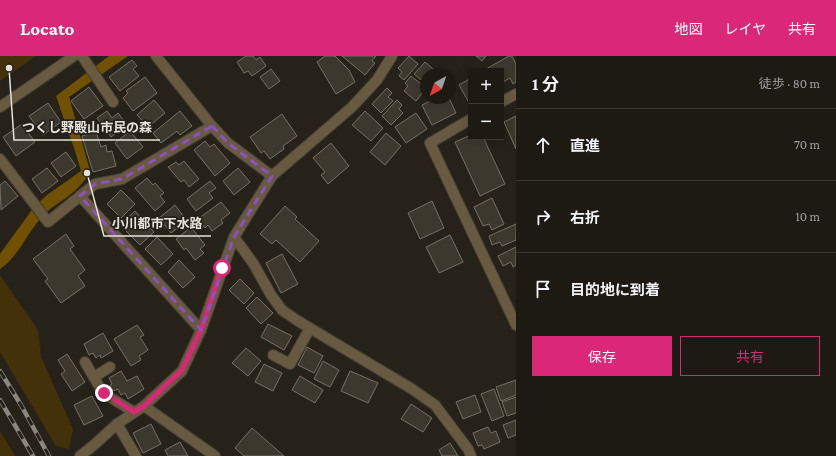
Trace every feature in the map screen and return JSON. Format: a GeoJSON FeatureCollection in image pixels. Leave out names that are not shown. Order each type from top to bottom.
{"type":"FeatureCollection","features":[{"type":"Feature","properties":{"kind":"street"},"geometry":{"type":"LineString","coordinates":[[0,107],[74,56]]}},
{"type":"Feature","properties":{"kind":"street"},"geometry":{"type":"LineString","coordinates":[[82,56],[113,102]]}},
{"type":"Feature","properties":{"kind":"street"},"geometry":{"type":"LineString","coordinates":[[156,56],[212,126],[228,143],[272,176]]}},
{"type":"Feature","properties":{"kind":"street"},"geometry":{"type":"LineString","coordinates":[[80,456],[117,424],[144,406],[182,370],[201,330],[234,237],[272,176],[352,107],[377,80],[392,56]]}},
{"type":"Feature","properties":{"kind":"street"},"geometry":{"type":"LineString","coordinates":[[504,100],[516,94]]}},
{"type":"Feature","properties":{"kind":"street"},"geometry":{"type":"LineString","coordinates":[[468,121],[430,143],[516,326]]}},
{"type":"Feature","properties":{"kind":"street"},"geometry":{"type":"LineString","coordinates":[[0,160],[48,222],[95,184],[122,179],[212,126]]}},
{"type":"Feature","properties":{"kind":"street"},"geometry":{"type":"LineString","coordinates":[[80,196],[201,330]]}},
{"type":"Feature","properties":{"kind":"street"},"geometry":{"type":"LineString","coordinates":[[234,237],[253,263],[271,296],[282,310],[412,389],[435,405],[468,449],[471,456]]}},
{"type":"Feature","properties":{"kind":"street"},"geometry":{"type":"LineString","coordinates":[[273,355],[290,364],[310,328]]}},
{"type":"Feature","properties":{"kind":"street"},"geometry":{"type":"LineString","coordinates":[[85,362],[104,393],[134,412]]}},
{"type":"Feature","properties":{"kind":"street"},"geometry":{"type":"LineString","coordinates":[[94,377],[110,367]]}},
{"type":"Feature","properties":{"kind":"street"},"geometry":{"type":"LineString","coordinates":[[144,406],[215,456]]}},
{"type":"Feature","properties":{"kind":"street"},"geometry":{"type":"LineString","coordinates":[[117,424],[136,456]]}},
{"type":"Feature","properties":{"kind":"highlighted area"},"geometry":{"type":"Polygon","coordinates":[[[212,126],[228,143],[272,176],[234,237],[201,330],[80,196],[95,184],[122,179],[212,126]]]}},
{"type":"Feature","properties":{"kind":"shaded area"},"geometry":{"type":"Polygon","coordinates":[[[0,56],[36,56],[0,81],[0,56]]]}},
{"type":"Feature","properties":{"kind":"shaded area"},"geometry":{"type":"Polygon","coordinates":[[[109,56],[128,56],[69,97],[91,174],[74,192],[51,208],[44,215],[35,225],[17,252],[0,269],[0,254],[34,207],[47,195],[81,171],[56,96],[109,56]]]}},
{"type":"Feature","properties":{"kind":"shaded area"},"geometry":{"type":"Polygon","coordinates":[[[0,275],[38,330],[41,357],[73,429],[69,449],[56,446],[0,352],[0,275]]]}},
{"type":"Feature","properties":{"kind":"shaded area"},"geometry":{"type":"Polygon","coordinates":[[[0,431],[15,456],[0,456],[0,431]]]}},
{"type":"Feature","properties":{"kind":"building"},"geometry":{"type":"Polygon","coordinates":[[[246,56],[253,56],[256,60],[260,57],[266,66],[252,76],[248,71],[244,73],[237,62],[246,56]]]}},
{"type":"Feature","properties":{"kind":"building"},"geometry":{"type":"Polygon","coordinates":[[[325,56],[335,56],[349,70],[355,82],[336,94],[317,62],[325,56]]]}},
{"type":"Feature","properties":{"kind":"building"},"geometry":{"type":"Polygon","coordinates":[[[342,56],[376,56],[372,61],[375,63],[365,75],[342,56]]]}},
{"type":"Feature","properties":{"kind":"building"},"geometry":{"type":"Polygon","coordinates":[[[409,56],[418,64],[404,80],[399,76],[402,72],[398,68],[409,56]]]}},
{"type":"Feature","properties":{"kind":"building"},"geometry":{"type":"Polygon","coordinates":[[[476,56],[486,56],[482,61],[476,56]]]}},
{"type":"Feature","properties":{"kind":"building"},"geometry":{"type":"Polygon","coordinates":[[[509,56],[512,56],[516,64],[516,82],[513,84],[510,78],[504,81],[504,68],[488,68],[509,56]]]}},
{"type":"Feature","properties":{"kind":"building"},"geometry":{"type":"Polygon","coordinates":[[[132,60],[137,66],[133,69],[139,76],[120,91],[109,77],[132,60]]]}},
{"type":"Feature","properties":{"kind":"building"},"geometry":{"type":"Polygon","coordinates":[[[425,62],[432,68],[420,68],[420,79],[414,74],[425,62]]]}},
{"type":"Feature","properties":{"kind":"building"},"geometry":{"type":"Polygon","coordinates":[[[271,69],[280,81],[269,89],[260,77],[271,69]]]}},
{"type":"Feature","properties":{"kind":"building"},"geometry":{"type":"Polygon","coordinates":[[[411,76],[420,83],[420,96],[416,101],[404,91],[408,86],[405,83],[411,76]]]}},
{"type":"Feature","properties":{"kind":"building"},"geometry":{"type":"Polygon","coordinates":[[[145,77],[157,93],[133,111],[123,98],[128,93],[126,91],[145,77]]]}},
{"type":"Feature","properties":{"kind":"building"},"geometry":{"type":"Polygon","coordinates":[[[468,80],[468,101],[459,85],[468,80]]]}},
{"type":"Feature","properties":{"kind":"building"},"geometry":{"type":"Polygon","coordinates":[[[89,87],[103,106],[84,119],[71,101],[89,87]]]}},
{"type":"Feature","properties":{"kind":"building"},"geometry":{"type":"Polygon","coordinates":[[[387,88],[392,93],[388,97],[393,101],[381,113],[372,104],[387,88]]]}},
{"type":"Feature","properties":{"kind":"building"},"geometry":{"type":"Polygon","coordinates":[[[154,100],[165,113],[148,127],[137,115],[154,100]]]}},
{"type":"Feature","properties":{"kind":"building"},"geometry":{"type":"Polygon","coordinates":[[[397,100],[402,105],[399,109],[403,113],[391,125],[382,116],[397,100]]]}},
{"type":"Feature","properties":{"kind":"building"},"geometry":{"type":"Polygon","coordinates":[[[48,103],[61,122],[43,135],[29,116],[48,103]]]}},
{"type":"Feature","properties":{"kind":"building"},"geometry":{"type":"Polygon","coordinates":[[[452,104],[456,113],[432,125],[422,105],[452,104]]]}},
{"type":"Feature","properties":{"kind":"building"},"geometry":{"type":"Polygon","coordinates":[[[107,111],[112,118],[118,113],[127,125],[111,137],[97,118],[107,111]]]}},
{"type":"Feature","properties":{"kind":"building"},"geometry":{"type":"Polygon","coordinates":[[[180,111],[192,126],[180,135],[177,131],[161,143],[153,133],[180,111]]]}},
{"type":"Feature","properties":{"kind":"building"},"geometry":{"type":"Polygon","coordinates":[[[365,111],[383,128],[371,141],[352,125],[365,111]]]}},
{"type":"Feature","properties":{"kind":"building"},"geometry":{"type":"Polygon","coordinates":[[[416,113],[427,129],[406,143],[395,127],[416,113]]]}},
{"type":"Feature","properties":{"kind":"building"},"geometry":{"type":"Polygon","coordinates":[[[282,114],[297,136],[283,146],[284,149],[270,159],[264,151],[261,153],[250,137],[282,114]]]}},
{"type":"Feature","properties":{"kind":"building"},"geometry":{"type":"Polygon","coordinates":[[[516,116],[516,149],[504,122],[516,116]]]}},
{"type":"Feature","properties":{"kind":"building"},"geometry":{"type":"Polygon","coordinates":[[[22,124],[35,142],[16,156],[3,137],[22,124]]]}},
{"type":"Feature","properties":{"kind":"building"},"geometry":{"type":"Polygon","coordinates":[[[130,131],[143,147],[127,159],[115,143],[130,131]]]}},
{"type":"Feature","properties":{"kind":"building"},"geometry":{"type":"Polygon","coordinates":[[[96,132],[101,147],[106,145],[107,152],[112,151],[116,166],[93,172],[82,136],[96,132]]]}},
{"type":"Feature","properties":{"kind":"building"},"geometry":{"type":"Polygon","coordinates":[[[386,133],[401,146],[385,165],[370,152],[386,133]]]}},
{"type":"Feature","properties":{"kind":"building"},"geometry":{"type":"Polygon","coordinates":[[[468,136],[468,140],[484,140],[505,184],[480,196],[455,142],[468,136]]]}},
{"type":"Feature","properties":{"kind":"building"},"geometry":{"type":"Polygon","coordinates":[[[205,141],[210,147],[214,144],[230,163],[215,176],[194,150],[205,141]]]}},
{"type":"Feature","properties":{"kind":"building"},"geometry":{"type":"Polygon","coordinates":[[[331,143],[349,166],[328,184],[321,175],[325,172],[313,158],[331,143]]]}},
{"type":"Feature","properties":{"kind":"building"},"geometry":{"type":"Polygon","coordinates":[[[66,152],[76,166],[61,177],[51,163],[66,152]]]}},
{"type":"Feature","properties":{"kind":"building"},"geometry":{"type":"Polygon","coordinates":[[[184,161],[199,179],[189,187],[184,180],[181,182],[168,167],[176,162],[179,165],[184,161]]]}},
{"type":"Feature","properties":{"kind":"building"},"geometry":{"type":"Polygon","coordinates":[[[47,168],[58,181],[42,193],[32,179],[47,168]]]}},
{"type":"Feature","properties":{"kind":"building"},"geometry":{"type":"Polygon","coordinates":[[[238,168],[250,182],[234,195],[223,181],[238,168]]]}},
{"type":"Feature","properties":{"kind":"building"},"geometry":{"type":"Polygon","coordinates":[[[147,178],[153,185],[155,183],[164,193],[160,196],[165,202],[155,211],[135,188],[147,178]]]}},
{"type":"Feature","properties":{"kind":"building"},"geometry":{"type":"Polygon","coordinates":[[[5,181],[18,196],[1,210],[0,185],[5,181]]]}},
{"type":"Feature","properties":{"kind":"building"},"geometry":{"type":"Polygon","coordinates":[[[210,181],[216,188],[209,193],[213,198],[196,211],[187,199],[210,181]]]}},
{"type":"Feature","properties":{"kind":"building"},"geometry":{"type":"Polygon","coordinates":[[[121,190],[135,204],[121,218],[107,204],[121,190]]]}},
{"type":"Feature","properties":{"kind":"building"},"geometry":{"type":"Polygon","coordinates":[[[492,198],[504,224],[492,230],[489,224],[483,226],[474,207],[492,198]]]}},
{"type":"Feature","properties":{"kind":"building"},"geometry":{"type":"Polygon","coordinates":[[[432,201],[444,228],[420,239],[408,213],[432,201]]]}},
{"type":"Feature","properties":{"kind":"building"},"geometry":{"type":"Polygon","coordinates":[[[221,202],[230,213],[221,220],[223,223],[212,231],[208,225],[205,228],[198,219],[221,202]]]}},
{"type":"Feature","properties":{"kind":"building"},"geometry":{"type":"Polygon","coordinates":[[[175,205],[187,221],[171,233],[159,218],[175,205]]]}},
{"type":"Feature","properties":{"kind":"building"},"geometry":{"type":"Polygon","coordinates":[[[285,206],[297,217],[295,219],[319,241],[300,262],[276,240],[272,244],[260,234],[285,206]]]}},
{"type":"Feature","properties":{"kind":"building"},"geometry":{"type":"Polygon","coordinates":[[[135,211],[154,232],[140,245],[120,225],[135,211]]]}},
{"type":"Feature","properties":{"kind":"building"},"geometry":{"type":"Polygon","coordinates":[[[516,224],[516,240],[502,246],[500,242],[492,245],[489,236],[516,224]]]}},
{"type":"Feature","properties":{"kind":"building"},"geometry":{"type":"Polygon","coordinates":[[[191,227],[205,245],[200,249],[204,253],[195,260],[186,248],[184,250],[176,239],[191,227]]]}},
{"type":"Feature","properties":{"kind":"building"},"geometry":{"type":"Polygon","coordinates":[[[66,234],[74,246],[70,249],[85,270],[78,276],[85,286],[61,303],[45,281],[48,279],[33,259],[66,234]]]}},
{"type":"Feature","properties":{"kind":"building"},"geometry":{"type":"Polygon","coordinates":[[[450,235],[463,262],[439,273],[426,247],[450,235]]]}},
{"type":"Feature","properties":{"kind":"building"},"geometry":{"type":"Polygon","coordinates":[[[157,237],[173,254],[161,265],[145,249],[157,237]]]}},
{"type":"Feature","properties":{"kind":"building"},"geometry":{"type":"Polygon","coordinates":[[[516,247],[516,265],[513,267],[511,262],[503,266],[498,256],[516,247]]]}},
{"type":"Feature","properties":{"kind":"building"},"geometry":{"type":"Polygon","coordinates":[[[282,254],[298,284],[281,293],[266,263],[282,254]]]}},
{"type":"Feature","properties":{"kind":"building"},"geometry":{"type":"Polygon","coordinates":[[[179,260],[195,277],[183,288],[168,272],[179,260]]]}},
{"type":"Feature","properties":{"kind":"building"},"geometry":{"type":"Polygon","coordinates":[[[240,279],[254,293],[244,304],[229,290],[240,279]]]}},
{"type":"Feature","properties":{"kind":"building"},"geometry":{"type":"Polygon","coordinates":[[[257,297],[273,313],[261,324],[246,308],[257,297]]]}},
{"type":"Feature","properties":{"kind":"building"},"geometry":{"type":"Polygon","coordinates":[[[268,324],[292,336],[284,350],[261,337],[268,324]]]}},
{"type":"Feature","properties":{"kind":"building"},"geometry":{"type":"Polygon","coordinates":[[[137,325],[144,335],[140,337],[148,350],[139,356],[141,360],[131,366],[114,339],[137,325]]]}},
{"type":"Feature","properties":{"kind":"building"},"geometry":{"type":"Polygon","coordinates":[[[103,333],[113,351],[101,358],[100,355],[96,358],[93,353],[89,355],[84,344],[103,333]]]}},
{"type":"Feature","properties":{"kind":"building"},"geometry":{"type":"Polygon","coordinates":[[[307,347],[323,356],[314,373],[298,365],[307,347]]]}},
{"type":"Feature","properties":{"kind":"building"},"geometry":{"type":"Polygon","coordinates":[[[246,348],[261,361],[248,376],[232,363],[246,348]]]}},
{"type":"Feature","properties":{"kind":"building"},"geometry":{"type":"Polygon","coordinates":[[[67,354],[85,382],[72,391],[61,374],[65,371],[58,360],[67,354]]]}},
{"type":"Feature","properties":{"kind":"building"},"geometry":{"type":"Polygon","coordinates":[[[323,361],[339,370],[330,387],[314,379],[323,361]]]}},
{"type":"Feature","properties":{"kind":"building"},"geometry":{"type":"Polygon","coordinates":[[[264,364],[282,373],[273,391],[255,382],[264,364]]]}},
{"type":"Feature","properties":{"kind":"building"},"geometry":{"type":"Polygon","coordinates":[[[121,371],[127,381],[137,376],[144,389],[128,399],[125,393],[121,395],[118,389],[113,391],[109,378],[121,371]]]}},
{"type":"Feature","properties":{"kind":"building"},"geometry":{"type":"Polygon","coordinates":[[[350,371],[378,383],[368,403],[341,391],[350,371]]]}},
{"type":"Feature","properties":{"kind":"building"},"geometry":{"type":"Polygon","coordinates":[[[300,376],[323,390],[315,403],[292,390],[300,376]]]}},
{"type":"Feature","properties":{"kind":"building"},"geometry":{"type":"Polygon","coordinates":[[[516,380],[516,395],[501,401],[496,387],[516,380]]]}},
{"type":"Feature","properties":{"kind":"building"},"geometry":{"type":"Polygon","coordinates":[[[494,389],[504,416],[492,421],[481,394],[494,389]]]}},
{"type":"Feature","properties":{"kind":"building"},"geometry":{"type":"Polygon","coordinates":[[[475,395],[481,412],[463,419],[456,402],[475,395]]]}},
{"type":"Feature","properties":{"kind":"building"},"geometry":{"type":"Polygon","coordinates":[[[92,396],[103,416],[84,425],[74,405],[92,396]]]}},
{"type":"Feature","properties":{"kind":"building"},"geometry":{"type":"Polygon","coordinates":[[[516,397],[516,413],[507,416],[502,402],[516,397]]]}},
{"type":"Feature","properties":{"kind":"building"},"geometry":{"type":"Polygon","coordinates":[[[411,404],[432,418],[423,432],[401,419],[411,404]]]}},
{"type":"Feature","properties":{"kind":"building"},"geometry":{"type":"Polygon","coordinates":[[[516,420],[516,435],[508,438],[503,425],[516,420]]]}},
{"type":"Feature","properties":{"kind":"building"},"geometry":{"type":"Polygon","coordinates":[[[151,424],[161,444],[143,453],[133,433],[151,424]]]}},
{"type":"Feature","properties":{"kind":"building"},"geometry":{"type":"Polygon","coordinates":[[[488,427],[491,433],[496,431],[500,442],[484,449],[482,445],[478,446],[473,433],[488,427]]]}},
{"type":"Feature","properties":{"kind":"building"},"geometry":{"type":"Polygon","coordinates":[[[252,428],[284,456],[244,456],[235,448],[252,428]]]}},
{"type":"Feature","properties":{"kind":"building"},"geometry":{"type":"Polygon","coordinates":[[[180,442],[188,456],[168,456],[165,450],[180,442]]]}},
{"type":"Feature","properties":{"kind":"building"},"geometry":{"type":"Polygon","coordinates":[[[450,443],[458,456],[442,456],[439,450],[450,443]]]}},
{"type":"Feature","properties":{"kind":"railway"},"geometry":{"type":"LineString","coordinates":[[0,371],[21,405],[49,456]]}},
{"type":"Feature","properties":{"kind":"railway"},"geometry":{"type":"LineString","coordinates":[[0,400],[33,456]]}},
{"type":"Feature","properties":{"kind":"place","name":"つくし野殿山市民の森"},"geometry":{"type":"Point","coordinates":[9,68]}},
{"type":"Feature","properties":{"kind":"place","name":"小川都市下水路"},"geometry":{"type":"Point","coordinates":[87,173]}},
{"type":"Feature","properties":{"kind":"route"},"geometry":{"type":"LineString","coordinates":[[104,393],[134,412],[144,406],[182,370],[201,330],[222,268]]}}]}
